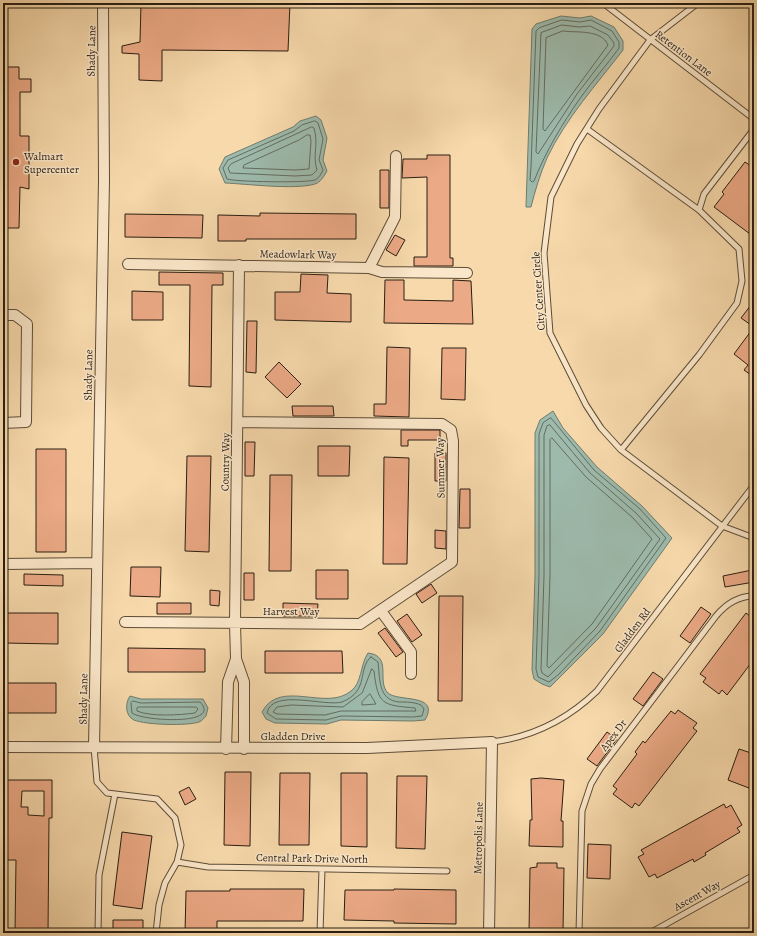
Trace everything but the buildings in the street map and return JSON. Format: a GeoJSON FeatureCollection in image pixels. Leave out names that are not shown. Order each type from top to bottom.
{"type":"FeatureCollection","features":[{"type":"Feature","properties":{"kind":"street","name":"Shady Lane"},"geometry":{"type":"LineString","coordinates":[[94,747],[104,180],[103,3]]}},
{"type":"Feature","properties":{"kind":"street"},"geometry":{"type":"LineString","coordinates":[[369,268],[395,217],[396,156]]}},
{"type":"Feature","properties":{"kind":"street","name":"Meadowlark Way"},"geometry":{"type":"LineString","coordinates":[[128,264],[369,268],[382,272],[467,273]]}},
{"type":"Feature","properties":{"kind":"street","name":"Country Way"},"geometry":{"type":"LineString","coordinates":[[236,658],[235,622],[239,265]]}},
{"type":"Feature","properties":{"kind":"street"},"geometry":{"type":"LineString","coordinates":[[3,315],[15,315],[27,324],[26,422],[3,423]]}},
{"type":"Feature","properties":{"kind":"street","name":"Summer Way"},"geometry":{"type":"LineString","coordinates":[[238,422],[442,424],[450,430],[453,441],[452,562],[381,611]]}},
{"type":"Feature","properties":{"kind":"street"},"geometry":{"type":"LineString","coordinates":[[3,564],[97,563]]}},
{"type":"Feature","properties":{"kind":"street"},"geometry":{"type":"LineString","coordinates":[[381,611],[411,652],[411,674]]}},
{"type":"Feature","properties":{"kind":"street","name":"Harvest Way"},"geometry":{"type":"LineString","coordinates":[[125,622],[360,624],[381,611]]}},
{"type":"Feature","properties":{"kind":"street"},"geometry":{"type":"LineString","coordinates":[[236,658],[244,682],[244,749]]}},
{"type":"Feature","properties":{"kind":"street"},"geometry":{"type":"LineString","coordinates":[[226,749],[228,682],[236,658]]}},
{"type":"Feature","properties":{"kind":"street","name":"Gladden Drive"},"geometry":{"type":"LineString","coordinates":[[3,747],[226,749],[367,748],[492,742]]}},
{"type":"Feature","properties":{"kind":"street","name":"Metropolis Lane"},"geometry":{"type":"LineString","coordinates":[[489,933],[492,742]]}},
{"type":"Feature","properties":{"kind":"lane","name":"City Center Circle"},"geometry":{"type":"LineString","coordinates":[[698,3],[650,40],[587,128],[577,144],[551,197],[544,253],[550,333],[586,405],[601,428],[621,450],[722,526],[754,538]]}},
{"type":"Feature","properties":{"kind":"lane","name":"Retention Lane"},"geometry":{"type":"LineString","coordinates":[[606,4],[650,40],[754,119]]}},
{"type":"Feature","properties":{"kind":"lane"},"geometry":{"type":"LineString","coordinates":[[587,128],[699,210],[739,249],[742,281],[737,303],[699,355],[621,450]]}},
{"type":"Feature","properties":{"kind":"lane"},"geometry":{"type":"LineString","coordinates":[[699,210],[704,194],[754,129]]}},
{"type":"Feature","properties":{"kind":"lane","name":"Gladden Rd"},"geometry":{"type":"LineString","coordinates":[[492,742],[520,738],[547,728],[586,702],[608,679],[754,485]]}},
{"type":"Feature","properties":{"kind":"lane","name":"Apex Dr"},"geometry":{"type":"LineString","coordinates":[[579,933],[582,811],[591,784],[604,763],[722,609],[737,599],[754,596]]}},
{"type":"Feature","properties":{"kind":"lane"},"geometry":{"type":"LineString","coordinates":[[94,747],[97,782],[107,793],[157,799],[175,818],[180,845],[177,862],[165,883],[161,898],[156,933]]}},
{"type":"Feature","properties":{"kind":"lane"},"geometry":{"type":"LineString","coordinates":[[98,933],[99,875],[115,794]]}},
{"type":"Feature","properties":{"kind":"lane","name":"Central Park Drive North"},"geometry":{"type":"LineString","coordinates":[[177,862],[208,867],[447,870]]}},
{"type":"Feature","properties":{"kind":"lane"},"geometry":{"type":"LineString","coordinates":[[320,933],[322,869]]}},
{"type":"Feature","properties":{"kind":"lane","name":"Ascent Way"},"geometry":{"type":"LineString","coordinates":[[650,933],[754,875]]}},
{"type":"Feature","properties":{"kind":"water"},"geometry":{"type":"Polygon","coordinates":[[[561,16],[580,18],[591,16],[614,27],[623,41],[623,50],[563,129],[544,164],[531,207],[526,207],[532,29],[536,24],[561,16]]]}},
{"type":"Feature","properties":{"kind":"water"},"geometry":{"type":"Polygon","coordinates":[[[316,116],[321,120],[327,138],[323,160],[327,171],[319,182],[306,186],[295,187],[225,183],[219,169],[225,157],[293,127],[300,121],[316,116]]]}},
{"type":"Feature","properties":{"kind":"water"},"geometry":{"type":"Polygon","coordinates":[[[553,411],[563,428],[597,467],[642,506],[672,538],[603,634],[550,687],[534,679],[532,670],[535,576],[535,433],[540,420],[553,411]]]}},
{"type":"Feature","properties":{"kind":"water"},"geometry":{"type":"Polygon","coordinates":[[[368,653],[376,655],[380,659],[383,670],[383,682],[388,693],[393,696],[423,702],[427,706],[428,711],[425,720],[341,720],[327,724],[275,723],[266,719],[262,712],[270,702],[280,697],[341,697],[351,691],[355,688],[368,653]]]}},
{"type":"Feature","properties":{"kind":"water"},"geometry":{"type":"Polygon","coordinates":[[[130,696],[141,699],[203,699],[208,708],[206,716],[199,722],[157,724],[140,722],[131,718],[127,712],[128,699],[130,696]]]}},
{"type":"Feature","properties":{"kind":"place","name":"Walmart Supercenter"},"geometry":{"type":"Point","coordinates":[16,162]}}]}
